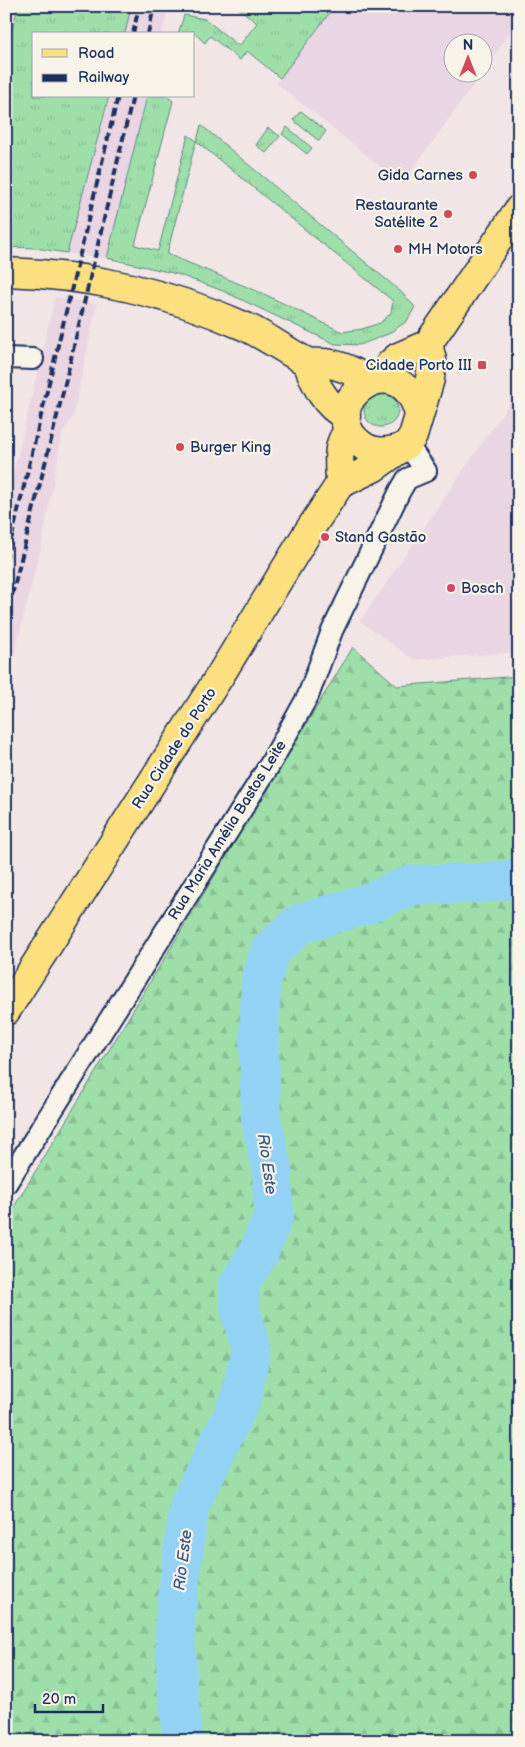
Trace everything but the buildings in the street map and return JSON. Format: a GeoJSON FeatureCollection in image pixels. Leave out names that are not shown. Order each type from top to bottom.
{"type":"FeatureCollection","features":[{"type":"Feature","properties":{"kind":"main road"},"geometry":{"type":"LineString","coordinates":[[428,344],[432,360],[430,379],[417,428],[402,447],[373,468],[340,484],[340,448],[348,423],[348,404],[354,393],[376,381],[398,357],[428,344],[519,209]]}},
{"type":"Feature","properties":{"kind":"main road"},"geometry":{"type":"LineString","coordinates":[[6,272],[57,274],[99,280],[193,305],[247,328],[307,362],[342,366],[376,381],[396,382],[408,389],[416,400],[420,414]]}},
{"type":"Feature","properties":{"kind":"main road"},"geometry":{"type":"LineString","coordinates":[[307,362],[312,376],[327,402],[348,423],[364,447],[375,452],[387,452],[402,447]]}},
{"type":"Feature","properties":{"kind":"main road","name":"Rua Cidade do Porto"},"geometry":{"type":"LineString","coordinates":[[6,1011],[340,484]]}},
{"type":"Feature","properties":{"kind":"street"},"geometry":{"type":"LineString","coordinates":[[6,358],[33,359]]}},
{"type":"Feature","properties":{"kind":"street","name":"Rua Maria Amélia Bastos Leite"},"geometry":{"type":"LineString","coordinates":[[6,1184],[269,766],[308,696],[332,632],[400,492],[407,479],[426,471],[402,447]]}},
{"type":"Feature","properties":{"kind":"shaded area"},"geometry":{"type":"Polygon","coordinates":[[[131,6],[169,6],[162,32],[125,32],[131,6]]]}},
{"type":"Feature","properties":{"kind":"shaded area"},"geometry":{"type":"Polygon","coordinates":[[[335,6],[519,6],[519,20],[492,58],[492,32],[442,32],[442,82],[476,82],[402,184],[276,83],[335,6]]]}},
{"type":"Feature","properties":{"kind":"shaded area"},"geometry":{"type":"Polygon","coordinates":[[[108,98],[147,98],[107,258],[67,253],[108,98]]]}},
{"type":"Feature","properties":{"kind":"shaded area"},"geometry":{"type":"Polygon","coordinates":[[[55,297],[97,304],[73,417],[62,434],[43,539],[6,688],[6,505],[55,297]]]}},
{"type":"Feature","properties":{"kind":"shaded area","name":"Bosch"},"geometry":{"type":"Polygon","coordinates":[[[519,389],[519,652],[414,660],[360,621],[519,389]]]}},
{"type":"Feature","properties":{"kind":"green space"},"geometry":{"type":"Polygon","coordinates":[[[18,6],[131,6],[125,32],[32,32],[32,98],[108,98],[67,253],[35,248],[6,247],[6,54],[18,6]]]}},
{"type":"Feature","properties":{"kind":"green space"},"geometry":{"type":"Polygon","coordinates":[[[236,6],[335,6],[280,78],[247,51],[240,60],[210,36],[205,43],[195,32],[179,32],[184,15],[205,19],[239,46],[257,23],[236,6]]]}},
{"type":"Feature","properties":{"kind":"green space"},"geometry":{"type":"Polygon","coordinates":[[[147,98],[169,98],[173,101],[135,245],[158,251],[188,135],[197,141],[201,125],[400,291],[415,307],[407,321],[388,334],[360,345],[335,344],[223,291],[177,274],[107,258],[147,98]],[[196,141],[167,254],[264,294],[342,332],[362,329],[380,323],[391,313],[393,301],[196,141]]]}},
{"type":"Feature","properties":{"kind":"green space"},"geometry":{"type":"Polygon","coordinates":[[[301,111],[326,131],[319,141],[293,120],[301,111]]]}},
{"type":"Feature","properties":{"kind":"green space"},"geometry":{"type":"Polygon","coordinates":[[[287,127],[312,148],[307,154],[282,134],[287,127]]]}},
{"type":"Feature","properties":{"kind":"green space"},"geometry":{"type":"Polygon","coordinates":[[[268,128],[280,136],[266,153],[256,145],[268,128]]]}},
{"type":"Feature","properties":{"kind":"green space"},"geometry":{"type":"Polygon","coordinates":[[[381,393],[393,398],[398,410],[393,422],[381,427],[369,422],[364,410],[369,398],[381,393]]]}},
{"type":"Feature","properties":{"kind":"green space"},"geometry":{"type":"Polygon","coordinates":[[[353,647],[397,686],[519,676],[519,1741],[6,1741],[6,1220],[353,647]]]}},
{"type":"Feature","properties":{"kind":"waterway","name":"Rio Este"},"geometry":{"type":"LineString","coordinates":[[183,1741],[177,1683],[175,1619],[189,1506],[241,1399],[251,1348],[240,1309],[239,1284],[259,1252],[274,1214],[272,1171],[261,1119],[259,1047],[261,981],[270,951],[299,924],[366,904],[411,885],[483,883],[519,878]]}},
{"type":"Feature","properties":{"kind":"railway"},"geometry":{"type":"LineString","coordinates":[[133,32],[139,6]]}},
{"type":"Feature","properties":{"kind":"railway"},"geometry":{"type":"LineString","coordinates":[[148,32],[154,6]]}},
{"type":"Feature","properties":{"kind":"railway"},"geometry":{"type":"LineString","coordinates":[[6,561],[118,98]]}},
{"type":"Feature","properties":{"kind":"railway"},"geometry":{"type":"LineString","coordinates":[[6,619],[64,388],[133,98]]}},
{"type":"Feature","properties":{"kind":"place","name":"Gida Carnes"},"geometry":{"type":"Point","coordinates":[473,175]}},
{"type":"Feature","properties":{"kind":"place","name":"Restaurante Satélite 2"},"geometry":{"type":"Point","coordinates":[448,214]}},
{"type":"Feature","properties":{"kind":"place","name":"MH Motors"},"geometry":{"type":"Point","coordinates":[398,249]}},
{"type":"Feature","properties":{"kind":"place","name":"Cidade Porto III"},"geometry":{"type":"Point","coordinates":[482,365]}},
{"type":"Feature","properties":{"kind":"place","name":"Burger King"},"geometry":{"type":"Point","coordinates":[180,447]}},
{"type":"Feature","properties":{"kind":"place","name":"Stand Gastāo"},"geometry":{"type":"Point","coordinates":[325,537]}},
{"type":"Feature","properties":{"kind":"place","name":"Bosch"},"geometry":{"type":"Point","coordinates":[451,588]}}]}
